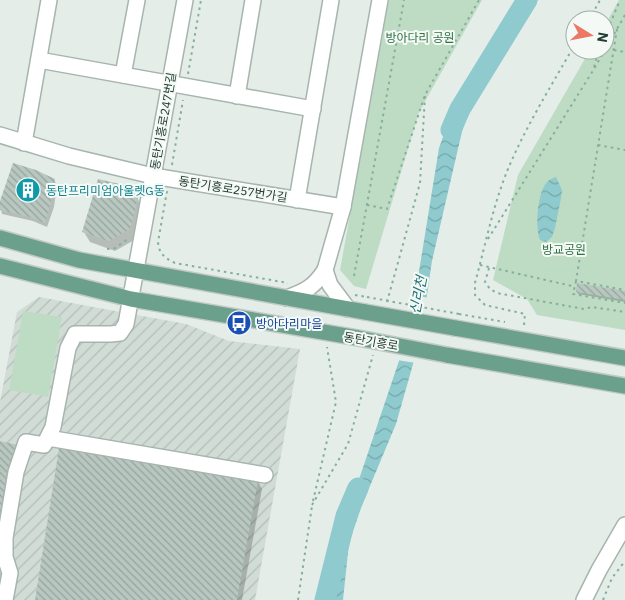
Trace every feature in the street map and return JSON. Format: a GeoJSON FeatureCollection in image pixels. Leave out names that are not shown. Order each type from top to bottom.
{"type":"FeatureCollection","features":[{"type":"Feature","properties":{"kind":"main road"},"geometry":{"type":"LineString","coordinates":[[0,238],[63,256],[348,309],[366,305],[457,321],[625,358]]}},
{"type":"Feature","properties":{"kind":"main road","name":"동탄기흥로"},"geometry":{"type":"LineString","coordinates":[[0,266],[131,298],[625,386]]}},
{"type":"Feature","properties":{"kind":"street"},"geometry":{"type":"LineString","coordinates":[[24,143],[49,0]]}},
{"type":"Feature","properties":{"kind":"street"},"geometry":{"type":"LineString","coordinates":[[123,75],[137,0]]}},
{"type":"Feature","properties":{"kind":"street","name":"동탄기흥로247번길"},"geometry":{"type":"LineString","coordinates":[[48,438],[53,427],[68,348],[75,334],[120,333],[126,324],[185,0]]}},
{"type":"Feature","properties":{"kind":"street"},"geometry":{"type":"LineString","coordinates":[[237,96],[253,0]]}},
{"type":"Feature","properties":{"kind":"street","name":"동탄기흥로257번가길"},"geometry":{"type":"LineString","coordinates":[[297,200],[332,0]]}},
{"type":"Feature","properties":{"kind":"street"},"geometry":{"type":"LineString","coordinates":[[287,298],[309,290],[319,280],[325,270],[342,207],[380,0]]}},
{"type":"Feature","properties":{"kind":"street"},"geometry":{"type":"LineString","coordinates":[[39,60],[313,109]]}},
{"type":"Feature","properties":{"kind":"street","name":"동탄기흥로257번가길"},"geometry":{"type":"LineString","coordinates":[[0,135],[24,143],[153,176],[342,207]]}},
{"type":"Feature","properties":{"kind":"street"},"geometry":{"type":"LineString","coordinates":[[325,270],[330,285],[348,309]]}},
{"type":"Feature","properties":{"kind":"street"},"geometry":{"type":"LineString","coordinates":[[5,600],[10,573],[3,560],[5,538],[16,472],[26,442],[44,445],[48,438],[265,475]]}},
{"type":"Feature","properties":{"kind":"street"},"geometry":{"type":"LineString","coordinates":[[584,600],[625,525]]}},
{"type":"Feature","properties":{"kind":"path"},"geometry":{"type":"LineString","coordinates":[[201,0],[158,250],[162,256],[175,263],[294,284]]}},
{"type":"Feature","properties":{"kind":"path"},"geometry":{"type":"LineString","coordinates":[[354,276],[404,0]]}},
{"type":"Feature","properties":{"kind":"path"},"geometry":{"type":"LineString","coordinates":[[367,205],[387,209],[425,95],[479,0]]}},
{"type":"Feature","properties":{"kind":"path"},"geometry":{"type":"LineString","coordinates":[[615,12],[620,0]]}},
{"type":"Feature","properties":{"kind":"path"},"geometry":{"type":"LineString","coordinates":[[486,242],[594,69],[625,15]]}},
{"type":"Feature","properties":{"kind":"path"},"geometry":{"type":"LineString","coordinates":[[615,45],[618,29]]}},
{"type":"Feature","properties":{"kind":"path"},"geometry":{"type":"LineString","coordinates":[[524,326],[526,314],[485,305],[475,295],[475,283],[503,182],[518,146],[566,60]]}},
{"type":"Feature","properties":{"kind":"path"},"geometry":{"type":"LineString","coordinates":[[594,69],[596,60]]}},
{"type":"Feature","properties":{"kind":"path"},"geometry":{"type":"LineString","coordinates":[[612,60],[573,294],[625,303]]}},
{"type":"Feature","properties":{"kind":"path"},"geometry":{"type":"LineString","coordinates":[[598,145],[625,150]]}},
{"type":"Feature","properties":{"kind":"path"},"geometry":{"type":"LineString","coordinates":[[106,249],[114,248],[127,241],[129,236]]}},
{"type":"Feature","properties":{"kind":"path"},"geometry":{"type":"LineString","coordinates":[[480,266],[572,286]]}},
{"type":"Feature","properties":{"kind":"path"},"geometry":{"type":"LineString","coordinates":[[488,268],[485,282],[490,289],[497,293],[584,310],[592,307],[625,312]]}},
{"type":"Feature","properties":{"kind":"path"},"geometry":{"type":"LineString","coordinates":[[576,281],[625,290]]}},
{"type":"Feature","properties":{"kind":"path"},"geometry":{"type":"LineString","coordinates":[[366,305],[457,321]]}},
{"type":"Feature","properties":{"kind":"path"},"geometry":{"type":"LineString","coordinates":[[298,600],[312,505],[336,402],[327,345]]}},
{"type":"Feature","properties":{"kind":"path"},"geometry":{"type":"LineString","coordinates":[[602,600],[612,578],[625,561]]}},
{"type":"Feature","properties":{"kind":"shaded area"},"geometry":{"type":"Polygon","coordinates":[[[39,297],[186,324],[229,341],[300,349],[255,600],[0,600],[0,402],[17,312],[39,297]]]}},
{"type":"Feature","properties":{"kind":"green space","name":"방아다리 공원"},"geometry":{"type":"Polygon","coordinates":[[[389,0],[482,0],[419,112],[366,289],[354,286],[340,270],[389,0]]]}},
{"type":"Feature","properties":{"kind":"green space","name":"방교공원"},"geometry":{"type":"Polygon","coordinates":[[[619,0],[625,0],[625,330],[537,315],[527,299],[493,280],[518,175],[584,60],[615,60],[615,10],[613,10],[619,0]]]}},
{"type":"Feature","properties":{"kind":"green space"},"geometry":{"type":"Polygon","coordinates":[[[23,311],[62,317],[48,397],[9,390],[23,311]]]}},
{"type":"Feature","properties":{"kind":"water"},"geometry":{"type":"Polygon","coordinates":[[[521,0],[538,0],[464,123],[432,261],[421,335],[417,335],[419,343],[396,424],[362,505],[349,543],[343,600],[325,600],[347,515],[406,340],[417,336],[406,334],[416,290],[439,148],[452,112],[462,105],[484,70],[485,60],[521,0]]]}},
{"type":"Feature","properties":{"kind":"water"},"geometry":{"type":"Polygon","coordinates":[[[556,177],[562,190],[561,198],[552,237],[546,242],[540,240],[538,234],[539,201],[544,186],[549,180],[556,177]]]}},
{"type":"Feature","properties":{"kind":"pier"},"geometry":{"type":"Polygon","coordinates":[[[413,295],[429,298],[423,336],[420,338],[421,344],[416,363],[397,360],[403,339],[410,337],[404,334],[413,295]]]}},
{"type":"Feature","properties":{"kind":"building","name":"동탄프리미엄아울렛G동"},"geometry":{"type":"Polygon","coordinates":[[[13,163],[36,170],[55,179],[45,223],[30,217],[0,210],[0,201],[13,163]]]}},
{"type":"Feature","properties":{"kind":"building"},"geometry":{"type":"Polygon","coordinates":[[[98,179],[133,187],[138,198],[130,229],[109,241],[82,232],[98,179]]]}},
{"type":"Feature","properties":{"kind":"building"},"geometry":{"type":"Polygon","coordinates":[[[577,283],[625,291],[625,300],[576,292],[577,283]]]}},
{"type":"Feature","properties":{"kind":"building"},"geometry":{"type":"Polygon","coordinates":[[[0,441],[18,445],[0,537],[0,441]]]}},
{"type":"Feature","properties":{"kind":"building"},"geometry":{"type":"Polygon","coordinates":[[[59,448],[258,480],[237,600],[35,600],[59,448]]]}},
{"type":"Feature","properties":{"kind":"waterway","name":"신리천"},"geometry":{"type":"LineString","coordinates":[[451,130],[460,109],[527,0]]}},
{"type":"Feature","properties":{"kind":"waterway","name":"신리천"},"geometry":{"type":"LineString","coordinates":[[325,600],[346,516],[358,488]]}},
{"type":"Feature","properties":{"kind":"place","name":"동탄프리미엄아울렛G동"},"geometry":{"type":"Point","coordinates":[28,190]}},
{"type":"Feature","properties":{"kind":"place","name":"방아다리마을"},"geometry":{"type":"Point","coordinates":[239,323]}}]}
